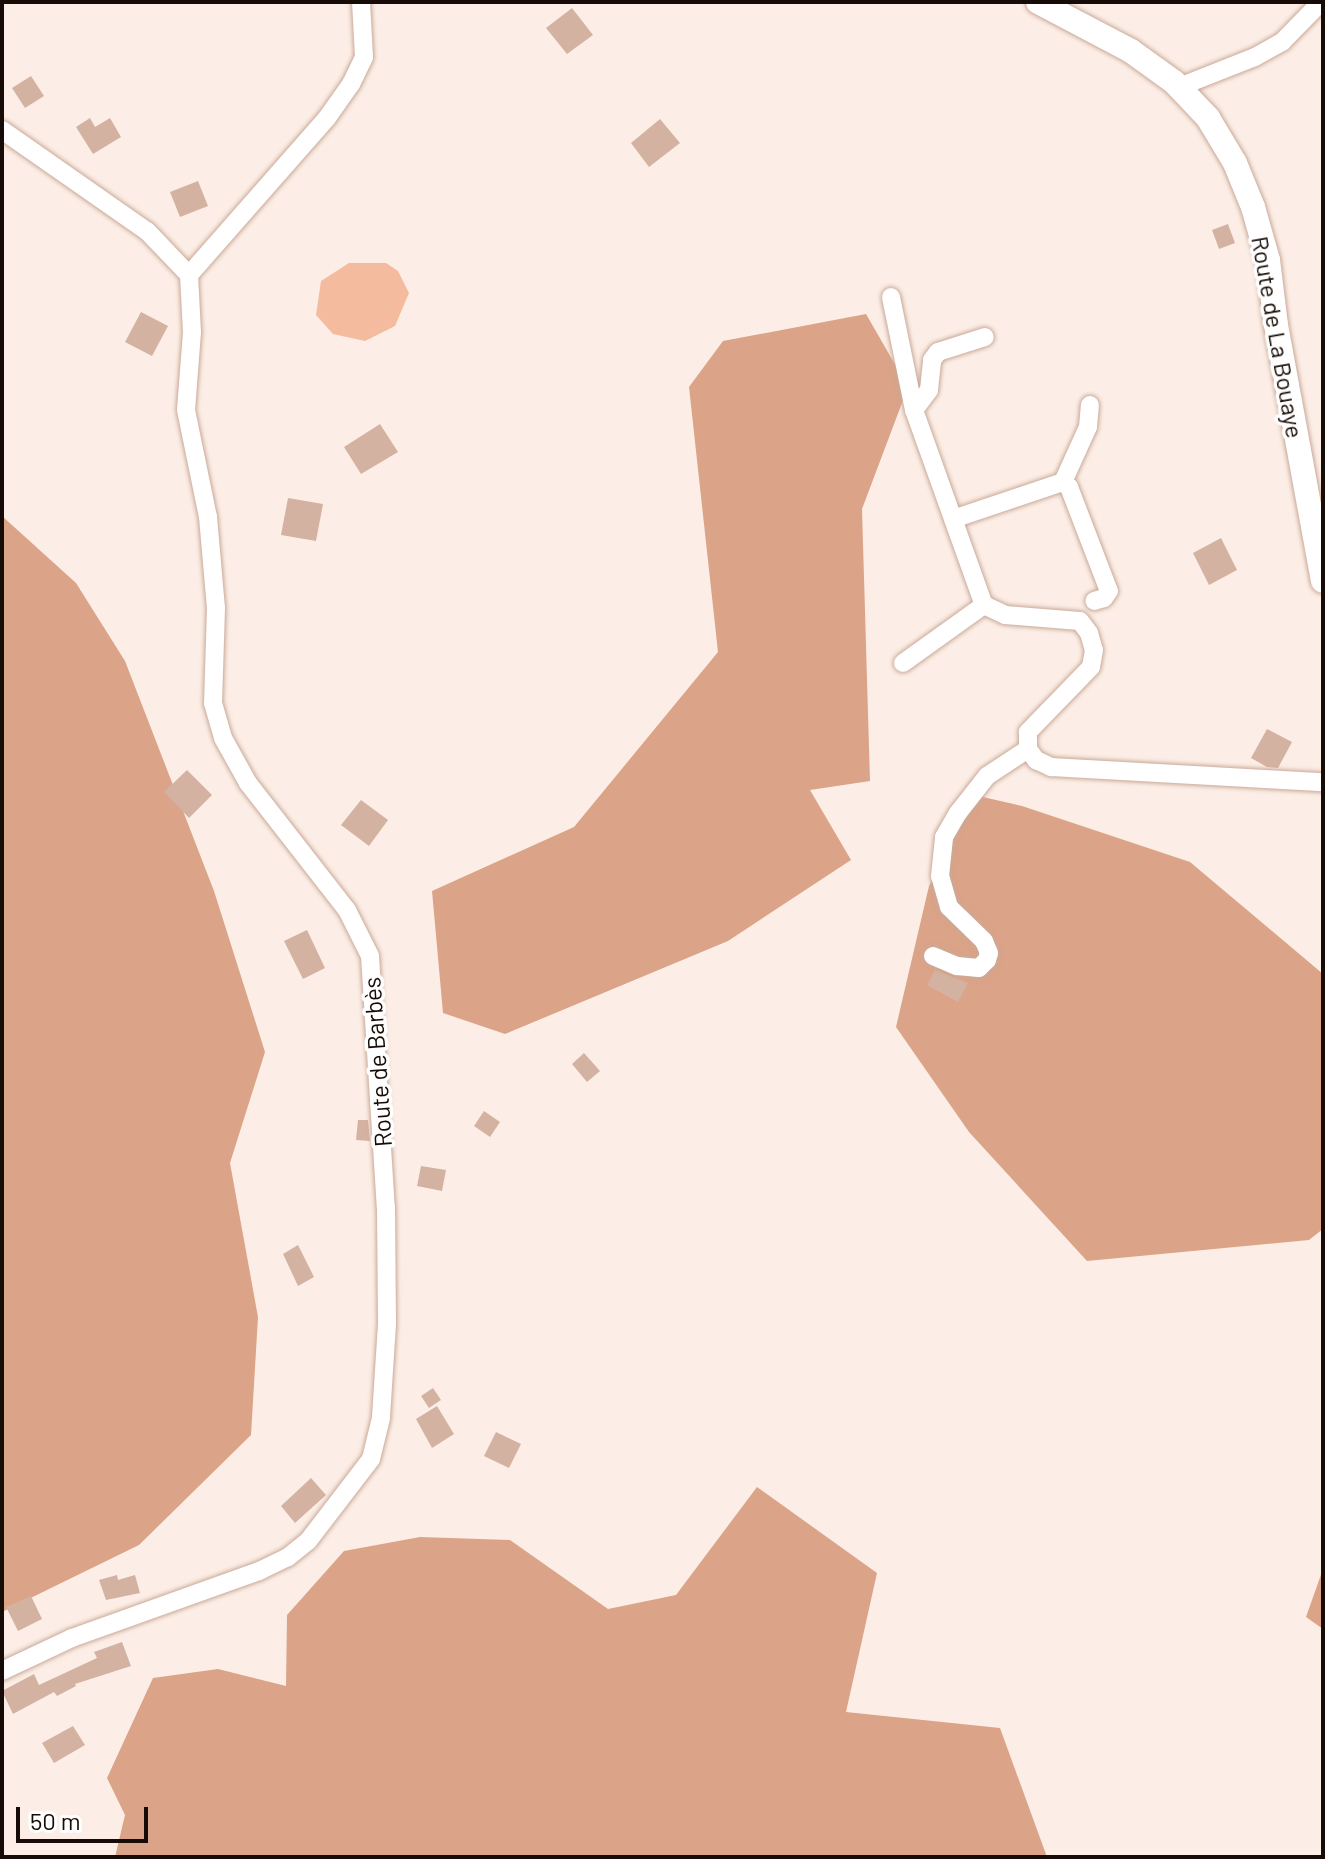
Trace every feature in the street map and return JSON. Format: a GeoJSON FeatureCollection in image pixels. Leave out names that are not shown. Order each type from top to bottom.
{"type":"FeatureCollection","features":[{"type":"Feature","properties":{"kind":"main road","name":"Route de La Bouaye"},"geometry":{"type":"LineString","coordinates":[[1038,2],[1131,51],[1179,87],[1208,118],[1235,163],[1253,207],[1268,260],[1276,325],[1323,581]]}},
{"type":"Feature","properties":{"kind":"street"},"geometry":{"type":"LineString","coordinates":[[2,130],[147,231],[189,275],[317,129],[351,84],[364,57],[361,2]]}},
{"type":"Feature","properties":{"kind":"street"},"geometry":{"type":"LineString","coordinates":[[1179,87],[1255,57],[1282,42],[1321,2]]}},
{"type":"Feature","properties":{"kind":"street","name":"Route de Barbès"},"geometry":{"type":"LineString","coordinates":[[2,1671],[72,1638],[259,1571],[288,1557],[308,1541],[371,1459],[381,1418],[387,1324],[386,1207],[370,956],[347,910],[248,783],[223,738],[213,703],[216,608],[208,517],[186,410],[192,332],[189,275]]}},
{"type":"Feature","properties":{"kind":"street"},"geometry":{"type":"LineString","coordinates":[[891,297],[914,410],[984,605],[1005,615],[1080,621],[1089,633],[1094,650],[1091,667],[1028,732],[1028,749],[1036,760],[1051,767],[1323,782]]}},
{"type":"Feature","properties":{"kind":"street"},"geometry":{"type":"LineString","coordinates":[[914,410],[929,390],[932,360],[938,352],[985,337]]}},
{"type":"Feature","properties":{"kind":"street"},"geometry":{"type":"LineString","coordinates":[[953,519],[1063,482],[1088,427],[1090,405]]}},
{"type":"Feature","properties":{"kind":"street"},"geometry":{"type":"LineString","coordinates":[[1063,482],[1069,487],[1109,591],[1104,598],[1094,601]]}},
{"type":"Feature","properties":{"kind":"street"},"geometry":{"type":"LineString","coordinates":[[903,663],[984,605]]}},
{"type":"Feature","properties":{"kind":"street"},"geometry":{"type":"LineString","coordinates":[[933,956],[957,966],[979,968],[987,960],[989,953],[984,941],[949,907],[940,876],[944,837],[987,776],[1028,749]]}},
{"type":"Feature","properties":{"kind":"shaded area"},"geometry":{"type":"Polygon","coordinates":[[[349,263],[386,263],[398,271],[409,293],[395,326],[365,341],[333,334],[316,315],[321,281],[349,263]]]}},
{"type":"Feature","properties":{"kind":"shaded area"},"geometry":{"type":"Polygon","coordinates":[[[866,314],[908,387],[862,509],[870,781],[810,790],[851,860],[728,941],[505,1034],[443,1013],[432,891],[574,827],[718,652],[689,387],[723,341],[866,314]]]}},
{"type":"Feature","properties":{"kind":"shaded area"},"geometry":{"type":"Polygon","coordinates":[[[2,516],[76,583],[125,661],[214,891],[265,1052],[230,1163],[258,1317],[251,1435],[139,1545],[2,1612],[2,516]]]}},
{"type":"Feature","properties":{"kind":"shaded area"},"geometry":{"type":"Polygon","coordinates":[[[974,795],[1022,806],[1190,862],[1323,974],[1323,1229],[1309,1240],[1087,1261],[969,1132],[896,1027],[929,886],[974,795]]]}},
{"type":"Feature","properties":{"kind":"shaded area"},"geometry":{"type":"Polygon","coordinates":[[[757,1487],[877,1573],[846,1712],[1000,1728],[1047,1857],[115,1857],[125,1815],[107,1778],[153,1678],[218,1669],[286,1686],[287,1615],[344,1551],[420,1537],[510,1540],[608,1609],[676,1595],[757,1487]]]}},
{"type":"Feature","properties":{"kind":"shaded area"},"geometry":{"type":"Polygon","coordinates":[[[1323,1569],[1323,1629],[1306,1617],[1323,1569]]]}},
{"type":"Feature","properties":{"kind":"building"},"geometry":{"type":"Polygon","coordinates":[[[572,8],[593,35],[567,54],[546,28],[572,8]]]}},
{"type":"Feature","properties":{"kind":"building"},"geometry":{"type":"Polygon","coordinates":[[[31,76],[44,96],[25,108],[12,88],[31,76]]]}},
{"type":"Feature","properties":{"kind":"building"},"geometry":{"type":"Polygon","coordinates":[[[90,118],[95,127],[110,118],[121,137],[93,154],[76,127],[90,118]]]}},
{"type":"Feature","properties":{"kind":"building"},"geometry":{"type":"Polygon","coordinates":[[[660,119],[680,143],[649,167],[631,143],[660,119]]]}},
{"type":"Feature","properties":{"kind":"building"},"geometry":{"type":"Polygon","coordinates":[[[198,181],[208,206],[180,217],[170,192],[198,181]]]}},
{"type":"Feature","properties":{"kind":"building"},"geometry":{"type":"Polygon","coordinates":[[[1228,224],[1235,243],[1219,249],[1212,230],[1228,224]]]}},
{"type":"Feature","properties":{"kind":"building"},"geometry":{"type":"Polygon","coordinates":[[[141,312],[168,326],[152,356],[125,342],[141,312]]]}},
{"type":"Feature","properties":{"kind":"building"},"geometry":{"type":"Polygon","coordinates":[[[380,424],[398,452],[361,474],[344,447],[380,424]]]}},
{"type":"Feature","properties":{"kind":"building"},"geometry":{"type":"Polygon","coordinates":[[[288,498],[323,504],[316,541],[281,535],[288,498]]]}},
{"type":"Feature","properties":{"kind":"building"},"geometry":{"type":"Polygon","coordinates":[[[1221,538],[1237,570],[1209,585],[1193,553],[1221,538]]]}},
{"type":"Feature","properties":{"kind":"building"},"geometry":{"type":"Polygon","coordinates":[[[1267,729],[1292,742],[1278,768],[1267,767],[1251,758],[1267,729]]]}},
{"type":"Feature","properties":{"kind":"building"},"geometry":{"type":"Polygon","coordinates":[[[187,770],[212,795],[189,818],[164,792],[187,770]]]}},
{"type":"Feature","properties":{"kind":"building"},"geometry":{"type":"Polygon","coordinates":[[[361,800],[388,820],[369,846],[341,825],[361,800]]]}},
{"type":"Feature","properties":{"kind":"building"},"geometry":{"type":"Polygon","coordinates":[[[307,930],[325,968],[303,979],[284,941],[307,930]]]}},
{"type":"Feature","properties":{"kind":"building"},"geometry":{"type":"Polygon","coordinates":[[[935,970],[968,983],[958,1002],[927,985],[935,970]]]}},
{"type":"Feature","properties":{"kind":"building"},"geometry":{"type":"Polygon","coordinates":[[[584,1053],[600,1071],[587,1082],[572,1064],[584,1053]]]}},
{"type":"Feature","properties":{"kind":"building"},"geometry":{"type":"Polygon","coordinates":[[[484,1111],[500,1122],[490,1137],[474,1126],[484,1111]]]}},
{"type":"Feature","properties":{"kind":"building"},"geometry":{"type":"Polygon","coordinates":[[[358,1120],[368,1120],[370,1141],[356,1140],[358,1120]]]}},
{"type":"Feature","properties":{"kind":"building"},"geometry":{"type":"Polygon","coordinates":[[[421,1166],[446,1170],[442,1191],[417,1186],[421,1166]]]}},
{"type":"Feature","properties":{"kind":"building"},"geometry":{"type":"Polygon","coordinates":[[[298,1245],[314,1277],[298,1286],[283,1254],[298,1245]]]}},
{"type":"Feature","properties":{"kind":"building"},"geometry":{"type":"Polygon","coordinates":[[[433,1388],[441,1400],[429,1408],[421,1396],[433,1388]]]}},
{"type":"Feature","properties":{"kind":"building"},"geometry":{"type":"Polygon","coordinates":[[[437,1406],[454,1434],[432,1448],[416,1419],[437,1406]]]}},
{"type":"Feature","properties":{"kind":"building"},"geometry":{"type":"Polygon","coordinates":[[[496,1432],[521,1444],[509,1468],[484,1456],[496,1432]]]}},
{"type":"Feature","properties":{"kind":"building"},"geometry":{"type":"Polygon","coordinates":[[[311,1478],[326,1495],[295,1523],[281,1506],[311,1478]]]}},
{"type":"Feature","properties":{"kind":"building"},"geometry":{"type":"Polygon","coordinates":[[[117,1575],[118,1580],[135,1575],[140,1593],[106,1600],[99,1580],[117,1575]]]}},
{"type":"Feature","properties":{"kind":"building"},"geometry":{"type":"Polygon","coordinates":[[[31,1596],[42,1619],[18,1631],[6,1607],[31,1596]]]}},
{"type":"Feature","properties":{"kind":"building"},"geometry":{"type":"Polygon","coordinates":[[[122,1642],[131,1666],[75,1684],[57,1696],[54,1692],[13,1714],[2,1691],[34,1674],[39,1685],[97,1658],[94,1652],[122,1642]]]}},
{"type":"Feature","properties":{"kind":"building"},"geometry":{"type":"Polygon","coordinates":[[[73,1726],[85,1745],[54,1763],[42,1743],[73,1726]]]}}]}
